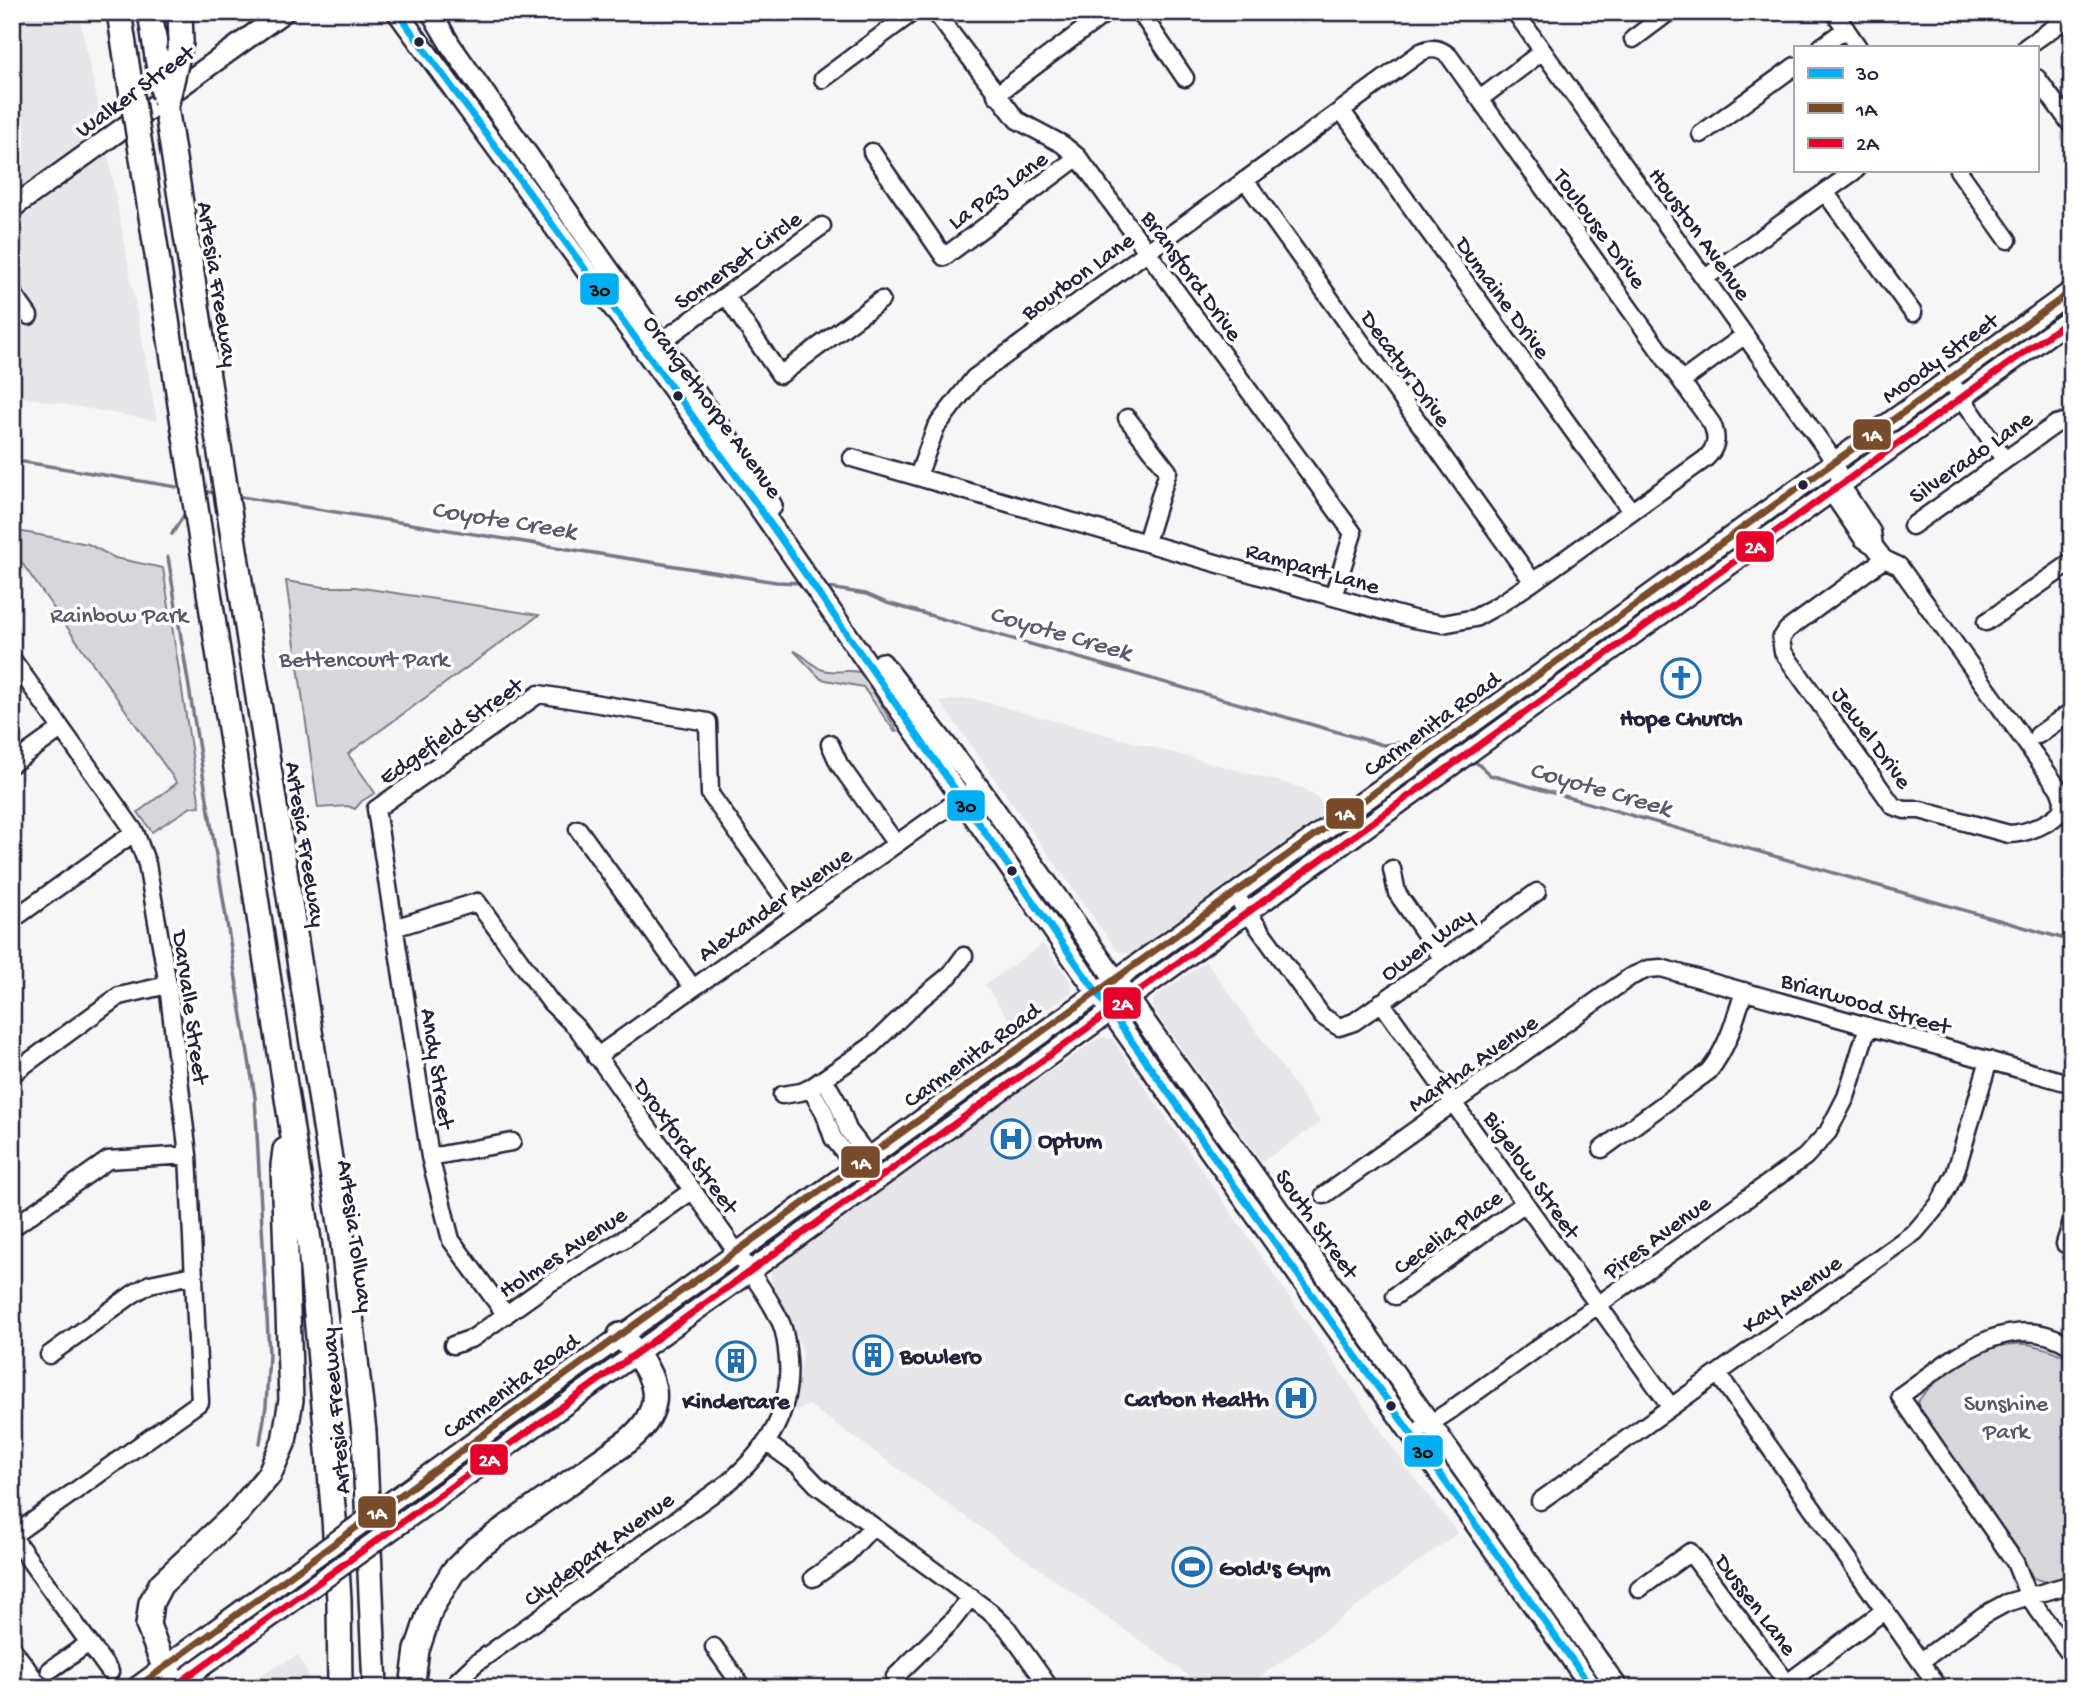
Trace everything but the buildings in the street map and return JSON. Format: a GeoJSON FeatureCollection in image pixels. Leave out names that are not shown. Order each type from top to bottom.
{"type":"FeatureCollection","features":[{"type":"Feature","properties":{"kind":"highway","name":"Artesia Freeway"},"geometry":{"type":"LineString","coordinates":[[119,12],[250,873],[310,1247],[339,1600],[340,1688]]}},
{"type":"Feature","properties":{"kind":"highway","name":"Artesia Freeway"},"geometry":{"type":"LineString","coordinates":[[150,12],[342,1236],[364,1432],[375,1688]]}},
{"type":"Feature","properties":{"kind":"highway"},"geometry":{"type":"LineString","coordinates":[[166,107],[181,42],[180,12]]}},
{"type":"Feature","properties":{"kind":"highway","name":"Artesia Tollway"},"geometry":{"type":"LineString","coordinates":[[273,796],[267,813],[333,1242],[349,1385],[363,1688]]}},
{"type":"Feature","properties":{"kind":"highway","name":"Artesia Tollway"},"geometry":{"type":"LineString","coordinates":[[250,873],[267,891],[309,1138],[330,1303],[318,1324]]}},
{"type":"Feature","properties":{"kind":"highway"},"geometry":{"type":"LineString","coordinates":[[171,1680],[148,1625],[154,1597],[161,1584],[239,1511],[269,1475],[284,1441],[291,1400],[283,1166],[290,1115]]}},
{"type":"Feature","properties":{"kind":"highway"},"geometry":{"type":"LineString","coordinates":[[412,1688],[417,1650],[431,1608],[453,1572],[476,1549],[643,1429],[652,1414],[655,1394],[651,1374],[637,1353],[620,1335]]}},
{"type":"Feature","properties":{"kind":"main road","name":"Walker Street"},"geometry":{"type":"LineString","coordinates":[[12,208],[284,12]]}},
{"type":"Feature","properties":{"kind":"main road","name":"Orangethorpe Avenue"},"geometry":{"type":"LineString","coordinates":[[397,12],[652,348],[749,468],[778,526],[875,662],[960,799]]}},
{"type":"Feature","properties":{"kind":"main road","name":"Orangethorpe Avenue"},"geometry":{"type":"LineString","coordinates":[[431,12],[652,348]]}},
{"type":"Feature","properties":{"kind":"main road","name":"Moody Street"},"geometry":{"type":"LineString","coordinates":[[1835,462],[2072,291]]}},
{"type":"Feature","properties":{"kind":"main road","name":"Moody Street"},"geometry":{"type":"LineString","coordinates":[[1841,485],[2072,318]]}},
{"type":"Feature","properties":{"kind":"main road","name":"Carmenita Road"},"geometry":{"type":"LineString","coordinates":[[171,1680],[308,1562],[394,1499],[1835,462]]}},
{"type":"Feature","properties":{"kind":"main road","name":"Carmenita Road"},"geometry":{"type":"LineString","coordinates":[[136,1688],[171,1680],[312,1587],[1841,485]]}},
{"type":"Feature","properties":{"kind":"main road","name":"Orangethorpe Avenue"},"geometry":{"type":"LineString","coordinates":[[875,662],[978,786]]}},
{"type":"Feature","properties":{"kind":"main road","name":"South Street"},"geometry":{"type":"LineString","coordinates":[[978,786],[1618,1688]]}},
{"type":"Feature","properties":{"kind":"main road","name":"South Street"},"geometry":{"type":"LineString","coordinates":[[960,799],[1592,1688]]}},
{"type":"Feature","properties":{"kind":"street"},"geometry":{"type":"LineString","coordinates":[[823,79],[913,12]]}},
{"type":"Feature","properties":{"kind":"street","name":"Bransford Drive"},"geometry":{"type":"LineString","coordinates":[[935,12],[1017,120],[1062,144],[1078,157],[1353,533],[1333,597]]}},
{"type":"Feature","properties":{"kind":"street"},"geometry":{"type":"LineString","coordinates":[[996,95],[1107,12]]}},
{"type":"Feature","properties":{"kind":"street"},"geometry":{"type":"LineString","coordinates":[[1140,12],[1185,78]]}},
{"type":"Feature","properties":{"kind":"street","name":"Houston Avenue"},"geometry":{"type":"LineString","coordinates":[[1515,12],[1835,462],[1841,485]]}},
{"type":"Feature","properties":{"kind":"street"},"geometry":{"type":"LineString","coordinates":[[1633,38],[1669,12]]}},
{"type":"Feature","properties":{"kind":"street"},"geometry":{"type":"LineString","coordinates":[[1834,12],[1857,46]]}},
{"type":"Feature","properties":{"kind":"street"},"geometry":{"type":"LineString","coordinates":[[2027,46],[2072,15]]}},
{"type":"Feature","properties":{"kind":"street"},"geometry":{"type":"LineString","coordinates":[[1822,46],[1846,29]]}},
{"type":"Feature","properties":{"kind":"street","name":"Toulouse Drive"},"geometry":{"type":"LineString","coordinates":[[1437,49],[1449,56],[1682,381],[1712,424],[1717,442]]}},
{"type":"Feature","properties":{"kind":"street","name":"Bourbon Lane"},"geometry":{"type":"LineString","coordinates":[[918,476],[936,426],[974,378],[1420,52],[1437,49]]}},
{"type":"Feature","properties":{"kind":"street"},"geometry":{"type":"LineString","coordinates":[[1480,99],[1543,51]]}},
{"type":"Feature","properties":{"kind":"street"},"geometry":{"type":"LineString","coordinates":[[1701,134],[1794,67]]}},
{"type":"Feature","properties":{"kind":"street"},"geometry":{"type":"LineString","coordinates":[[2038,79],[2072,126]]}},
{"type":"Feature","properties":{"kind":"street","name":"Dumaine Drive"},"geometry":{"type":"LineString","coordinates":[[1340,110],[1631,511]]}},
{"type":"Feature","properties":{"kind":"street","name":"La Paz Lane"},"geometry":{"type":"LineString","coordinates":[[872,152],[944,257],[1078,157]]}},
{"type":"Feature","properties":{"kind":"street"},"geometry":{"type":"LineString","coordinates":[[1705,278],[1853,172]]}},
{"type":"Feature","properties":{"kind":"street"},"geometry":{"type":"LineString","coordinates":[[1959,172],[2008,240]]}},
{"type":"Feature","properties":{"kind":"street","name":"Decatur Drive"},"geometry":{"type":"LineString","coordinates":[[1245,180],[1533,582]]}},
{"type":"Feature","properties":{"kind":"street"},"geometry":{"type":"LineString","coordinates":[[1825,192],[1913,313]]}},
{"type":"Feature","properties":{"kind":"street","name":"Somerset Circle"},"geometry":{"type":"LineString","coordinates":[[652,348],[822,226]]}},
{"type":"Feature","properties":{"kind":"street"},"geometry":{"type":"LineString","coordinates":[[12,292],[29,316]]}},
{"type":"Feature","properties":{"kind":"street"},"geometry":{"type":"LineString","coordinates":[[726,296],[780,375],[881,300]]}},
{"type":"Feature","properties":{"kind":"street"},"geometry":{"type":"LineString","coordinates":[[1682,381],[1745,335]]}},
{"type":"Feature","properties":{"kind":"street"},"geometry":{"type":"LineString","coordinates":[[1949,380],[2004,459]]}},
{"type":"Feature","properties":{"kind":"street"},"geometry":{"type":"LineString","coordinates":[[1127,418],[1168,471],[1146,542]]}},
{"type":"Feature","properties":{"kind":"street","name":"Silverado Lane"},"geometry":{"type":"LineString","coordinates":[[1912,526],[2004,459],[2064,424]]}},
{"type":"Feature","properties":{"kind":"street","name":"Rampart Lane"},"geometry":{"type":"LineString","coordinates":[[852,457],[1333,597],[1413,619],[1443,624],[1475,618],[1500,604],[1705,459],[1714,450],[1717,442]]}},
{"type":"Feature","properties":{"kind":"street","name":"Jewel Drive"},"geometry":{"type":"LineString","coordinates":[[1841,485],[1837,501],[1863,539],[1899,566],[2059,789],[2063,800],[2062,810],[2052,819],[2016,834],[2009,834],[1920,810],[1905,810],[1893,806],[1783,652],[1781,639],[1787,630],[1879,553]]}},
{"type":"Feature","properties":{"kind":"street"},"geometry":{"type":"LineString","coordinates":[[1986,622],[2072,562]]}},
{"type":"Feature","properties":{"kind":"street","name":"Darvalle Street"},"geometry":{"type":"LineString","coordinates":[[12,659],[135,832],[147,864],[168,985],[188,1154],[200,1402],[14,1530]]}},
{"type":"Feature","properties":{"kind":"street","name":"Edgefield Street"},"geometry":{"type":"LineString","coordinates":[[376,809],[539,694],[708,722],[710,794],[796,915]]}},
{"type":"Feature","properties":{"kind":"street"},"geometry":{"type":"LineString","coordinates":[[2038,735],[2072,711]]}},
{"type":"Feature","properties":{"kind":"street"},"geometry":{"type":"LineString","coordinates":[[12,764],[61,729]]}},
{"type":"Feature","properties":{"kind":"street"},"geometry":{"type":"LineString","coordinates":[[830,744],[839,764],[895,845]]}},
{"type":"Feature","properties":{"kind":"street","name":"Alexander Avenue"},"geometry":{"type":"LineString","coordinates":[[596,1057],[978,786]]}},
{"type":"Feature","properties":{"kind":"street","name":"Andy Street"},"geometry":{"type":"LineString","coordinates":[[376,809],[430,1157],[451,1240],[506,1315]]}},
{"type":"Feature","properties":{"kind":"street"},"geometry":{"type":"LineString","coordinates":[[578,829],[693,988]]}},
{"type":"Feature","properties":{"kind":"street"},"geometry":{"type":"LineString","coordinates":[[12,920],[135,832]]}},
{"type":"Feature","properties":{"kind":"street"},"geometry":{"type":"LineString","coordinates":[[1392,869],[1396,893],[1442,958]]}},
{"type":"Feature","properties":{"kind":"street","name":"Owen Way"},"geometry":{"type":"LineString","coordinates":[[1248,913],[1322,1016],[1339,1027],[1354,1022],[1537,892]]}},
{"type":"Feature","properties":{"kind":"street"},"geometry":{"type":"LineString","coordinates":[[1235,895],[1248,913]]}},
{"type":"Feature","properties":{"kind":"street","name":"Droxford Street"},"geometry":{"type":"LineString","coordinates":[[394,928],[477,902],[551,1003],[578,1029],[775,1308],[786,1345],[789,1378],[785,1407],[767,1443]]}},
{"type":"Feature","properties":{"kind":"street"},"geometry":{"type":"LineString","coordinates":[[782,1095],[801,1092],[870,1047],[950,975],[964,956]]}},
{"type":"Feature","properties":{"kind":"street","name":"Briarwood Street"},"geometry":{"type":"LineString","coordinates":[[1648,969],[1661,968],[1744,990],[2072,1084]]}},
{"type":"Feature","properties":{"kind":"street","name":"Martha Avenue"},"geometry":{"type":"LineString","coordinates":[[1324,1195],[1630,977],[1648,969]]}},
{"type":"Feature","properties":{"kind":"street"},"geometry":{"type":"LineString","coordinates":[[12,1074],[119,996],[168,985]]}},
{"type":"Feature","properties":{"kind":"street"},"geometry":{"type":"LineString","coordinates":[[1602,1149],[1709,1071],[1729,1041],[1744,990]]}},
{"type":"Feature","properties":{"kind":"street","name":"Bigelow Street"},"geometry":{"type":"LineString","coordinates":[[1381,1002],[1671,1407]]}},
{"type":"Feature","properties":{"kind":"street","name":"Pires Avenue"},"geometry":{"type":"LineString","coordinates":[[1412,1435],[1598,1306],[1805,1157],[1828,1132],[1846,1097],[1868,1026]]}},
{"type":"Feature","properties":{"kind":"street","name":"Kay Avenue"},"geometry":{"type":"LineString","coordinates":[[1540,1501],[1915,1232],[1939,1204],[1955,1174],[1989,1060]]}},
{"type":"Feature","properties":{"kind":"street"},"geometry":{"type":"LineString","coordinates":[[817,1083],[833,1138],[862,1162],[876,1181]]}},
{"type":"Feature","properties":{"kind":"street"},"geometry":{"type":"LineString","coordinates":[[430,1157],[512,1142]]}},
{"type":"Feature","properties":{"kind":"street"},"geometry":{"type":"LineString","coordinates":[[12,1228],[108,1160],[188,1154]]}},
{"type":"Feature","properties":{"kind":"street","name":"Holmes Avenue"},"geometry":{"type":"LineString","coordinates":[[453,1345],[473,1338],[550,1283],[624,1239],[693,1190]]}},
{"type":"Feature","properties":{"kind":"street","name":"Cecelia Place"},"geometry":{"type":"LineString","coordinates":[[1395,1296],[1525,1203]]}},
{"type":"Feature","properties":{"kind":"street"},"geometry":{"type":"LineString","coordinates":[[2065,1244],[2072,1222]]}},
{"type":"Feature","properties":{"kind":"street"},"geometry":{"type":"LineString","coordinates":[[50,1355],[141,1289],[150,1284],[193,1275]]}},
{"type":"Feature","properties":{"kind":"street"},"geometry":{"type":"LineString","coordinates":[[2072,1347],[2047,1336],[2025,1333],[2008,1333],[1988,1338],[1967,1349],[1900,1396],[2015,1562],[2029,1597],[2072,1657]]}},
{"type":"Feature","properties":{"kind":"street"},"geometry":{"type":"LineString","coordinates":[[1718,1374],[1939,1688]]}},
{"type":"Feature","properties":{"kind":"street"},"geometry":{"type":"LineString","coordinates":[[767,1443],[799,1466],[817,1485],[971,1597],[1007,1628],[1050,1688]]}},
{"type":"Feature","properties":{"kind":"street","name":"Clydepark Avenue"},"geometry":{"type":"LineString","coordinates":[[454,1688],[457,1681],[475,1664],[729,1482],[752,1462],[767,1443]]}},
{"type":"Feature","properties":{"kind":"street"},"geometry":{"type":"LineString","coordinates":[[813,1578],[846,1555],[873,1526]]}},
{"type":"Feature","properties":{"kind":"street"},"geometry":{"type":"LineString","coordinates":[[14,1530],[110,1672]]}},
{"type":"Feature","properties":{"kind":"street","name":"Dussen Lane"},"geometry":{"type":"LineString","coordinates":[[1639,1589],[1690,1552],[1738,1620],[1757,1641],[1784,1685]]}},
{"type":"Feature","properties":{"kind":"street"},"geometry":{"type":"LineString","coordinates":[[1921,1661],[1984,1615],[2006,1603],[2072,1584]]}},
{"type":"Feature","properties":{"kind":"street"},"geometry":{"type":"LineString","coordinates":[[900,1688],[895,1677],[951,1622],[971,1597]]}},
{"type":"Feature","properties":{"kind":"street"},"geometry":{"type":"LineString","coordinates":[[1784,1685],[1885,1610]]}},
{"type":"Feature","properties":{"kind":"street"},"geometry":{"type":"LineString","coordinates":[[50,1670],[89,1643]]}},
{"type":"Feature","properties":{"kind":"street"},"geometry":{"type":"LineString","coordinates":[[714,1647],[743,1688]]}},
{"type":"Feature","properties":{"kind":"street"},"geometry":{"type":"LineString","coordinates":[[12,1648],[41,1688]]}},
{"type":"Feature","properties":{"kind":"street"},"geometry":{"type":"LineString","coordinates":[[12,1678],[19,1688]]}},
{"type":"Feature","properties":{"kind":"shaded area"},"geometry":{"type":"Polygon","coordinates":[[[12,12],[78,12],[101,117],[157,421],[12,395],[12,12]]]}},
{"type":"Feature","properties":{"kind":"shaded area"},"geometry":{"type":"Polygon","coordinates":[[[974,699],[1303,788],[1318,798],[1325,813],[1131,953],[1118,952],[940,702],[974,699]]]}},
{"type":"Feature","properties":{"kind":"shaded area"},"geometry":{"type":"Polygon","coordinates":[[[1043,944],[1071,982],[1072,992],[1017,1031],[985,985],[1043,944]]]}},
{"type":"Feature","properties":{"kind":"shaded area"},"geometry":{"type":"Polygon","coordinates":[[[1206,961],[1321,1122],[1262,1162],[1153,1009],[1154,998],[1206,961]]]}},
{"type":"Feature","properties":{"kind":"shaded area"},"geometry":{"type":"Polygon","coordinates":[[[1101,1037],[1112,1039],[1408,1470],[1458,1533],[1245,1688],[1206,1688],[809,1405],[795,1411],[803,1350],[771,1280],[776,1257],[1101,1037]]]}},
{"type":"Feature","properties":{"kind":"shaded area"},"geometry":{"type":"Polygon","coordinates":[[[298,1655],[308,1674],[308,1688],[237,1688],[298,1655]]]}},
{"type":"Feature","properties":{"kind":"green space","name":"Rainbow Park"},"geometry":{"type":"Polygon","coordinates":[[[12,530],[88,544],[115,558],[163,568],[200,806],[191,807],[152,832],[138,812],[177,783],[12,549],[12,530]]]}},
{"type":"Feature","properties":{"kind":"green space","name":"Bettencourt Park"},"geometry":{"type":"Polygon","coordinates":[[[286,581],[324,587],[356,587],[539,615],[348,754],[375,793],[355,809],[348,806],[318,808],[286,581]]]}},
{"type":"Feature","properties":{"kind":"green space"},"geometry":{"type":"Polygon","coordinates":[[[794,651],[823,670],[862,673],[897,731],[895,732],[863,687],[821,679],[794,651]]]}},
{"type":"Feature","properties":{"kind":"green space","name":"Sunshine Park"},"geometry":{"type":"Polygon","coordinates":[[[2028,1344],[2051,1350],[2072,1360],[2072,1575],[2045,1582],[2033,1578],[2018,1550],[1916,1405],[1941,1378],[1978,1355],[2003,1345],[2028,1344]]]}},
{"type":"Feature","properties":{"kind":"waterway","name":"Coyote Creek"},"geometry":{"type":"LineString","coordinates":[[12,460],[183,488]]}},
{"type":"Feature","properties":{"kind":"waterway","name":"Coyote Creek"},"geometry":{"type":"LineString","coordinates":[[201,491],[217,493]]}},
{"type":"Feature","properties":{"kind":"waterway","name":"Coyote Creek"},"geometry":{"type":"LineString","coordinates":[[235,496],[776,582],[802,583]]}},
{"type":"Feature","properties":{"kind":"waterway"},"geometry":{"type":"LineString","coordinates":[[172,534],[186,512]]}},
{"type":"Feature","properties":{"kind":"waterway"},"geometry":{"type":"LineString","coordinates":[[168,557],[255,1097],[269,1354],[266,1406],[260,1443]]}},
{"type":"Feature","properties":{"kind":"waterway","name":"Coyote Creek"},"geometry":{"type":"LineString","coordinates":[[823,587],[866,594],[887,603],[1383,745],[1419,741],[1429,745]]}},
{"type":"Feature","properties":{"kind":"waterway","name":"Coyote Creek"},"geometry":{"type":"LineString","coordinates":[[1469,760],[1477,763],[1490,775],[2072,941]]}},
{"type":"Feature","properties":{"kind":"transit line","name":"30"},"geometry":{"type":"LineString","coordinates":[[397,12],[751,496],[1066,949],[1592,1688]]}},
{"type":"Feature","properties":{"kind":"transit line","name":"1A"},"geometry":{"type":"LineString","coordinates":[[136,1688],[620,1335],[2072,291]]}},
{"type":"Feature","properties":{"kind":"transit line","name":"2A"},"geometry":{"type":"LineString","coordinates":[[172,1688],[2072,318]]}},
{"type":"Feature","properties":{"kind":"place","name":"Hope Church"},"geometry":{"type":"Point","coordinates":[1681,678]}},
{"type":"Feature","properties":{"kind":"place","name":"Optum"},"geometry":{"type":"Point","coordinates":[1011,1139]}},
{"type":"Feature","properties":{"kind":"place","name":"Bowlero"},"geometry":{"type":"Point","coordinates":[873,1355]}},
{"type":"Feature","properties":{"kind":"place","name":"Kindercare"},"geometry":{"type":"Point","coordinates":[736,1361]}},
{"type":"Feature","properties":{"kind":"place","name":"Carbon Health"},"geometry":{"type":"Point","coordinates":[1296,1398]}},
{"type":"Feature","properties":{"kind":"place","name":"Gold's Gym"},"geometry":{"type":"Point","coordinates":[1192,1567]}}]}
